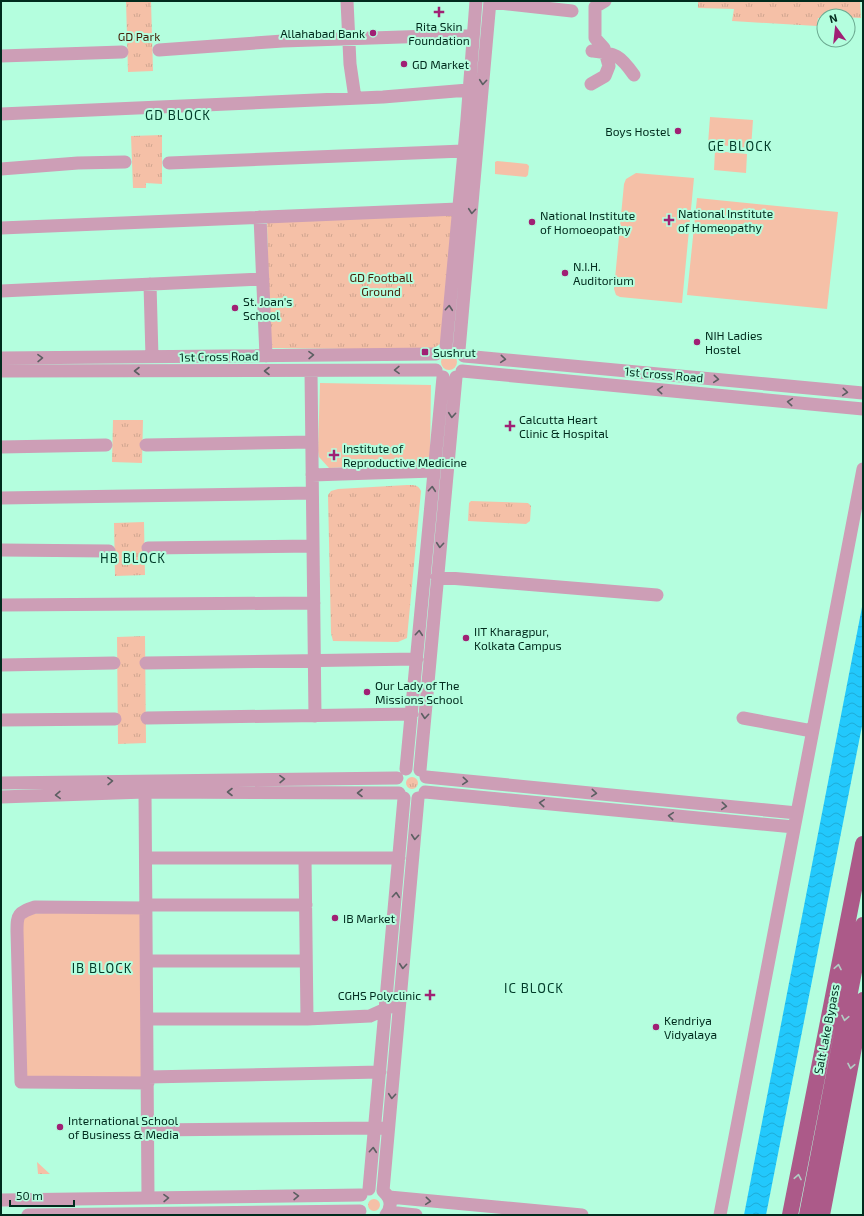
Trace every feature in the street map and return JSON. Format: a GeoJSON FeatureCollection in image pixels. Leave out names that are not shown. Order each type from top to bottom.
{"type":"FeatureCollection","features":[{"type":"Feature","properties":{"kind":"main road","name":"Salt Lake Bypass"},"geometry":{"type":"LineString","coordinates":[[790,1215],[863,844]]}},
{"type":"Feature","properties":{"kind":"main road","name":"Salt Lake Bypass"},"geometry":{"type":"LineString","coordinates":[[806,1215],[863,925]]}},
{"type":"Feature","properties":{"kind":"main road"},"geometry":{"type":"LineString","coordinates":[[822,1215],[863,1000]]}},
{"type":"Feature","properties":{"kind":"street"},"geometry":{"type":"LineString","coordinates":[[347,1],[350,64],[356,98]]}},
{"type":"Feature","properties":{"kind":"street"},"geometry":{"type":"LineString","coordinates":[[449,374],[434,362],[441,350],[458,210],[476,1]]}},
{"type":"Feature","properties":{"kind":"street"},"geometry":{"type":"LineString","coordinates":[[591,84],[605,76],[609,66],[604,48],[595,38],[594,26],[595,7],[605,1]]}},
{"type":"Feature","properties":{"kind":"street"},"geometry":{"type":"LineString","coordinates":[[462,353],[490,2],[572,11]]}},
{"type":"Feature","properties":{"kind":"street"},"geometry":{"type":"LineString","coordinates":[[159,50],[282,41],[349,38],[473,36]]}},
{"type":"Feature","properties":{"kind":"street"},"geometry":{"type":"LineString","coordinates":[[592,51],[613,53],[624,62],[634,74]]}},
{"type":"Feature","properties":{"kind":"street"},"geometry":{"type":"LineString","coordinates":[[1,56],[122,52]]}},
{"type":"Feature","properties":{"kind":"street"},"geometry":{"type":"LineString","coordinates":[[472,52],[486,53]]}},
{"type":"Feature","properties":{"kind":"street"},"geometry":{"type":"LineString","coordinates":[[1,114],[356,98],[468,90]]}},
{"type":"Feature","properties":{"kind":"street"},"geometry":{"type":"LineString","coordinates":[[169,163],[463,151]]}},
{"type":"Feature","properties":{"kind":"street"},"geometry":{"type":"LineString","coordinates":[[1,169],[78,163],[125,162]]}},
{"type":"Feature","properties":{"kind":"street"},"geometry":{"type":"LineString","coordinates":[[1,228],[458,210]]}},
{"type":"Feature","properties":{"kind":"street"},"geometry":{"type":"LineString","coordinates":[[260,217],[266,356]]}},
{"type":"Feature","properties":{"kind":"street"},"geometry":{"type":"LineString","coordinates":[[1,290],[263,279]]}},
{"type":"Feature","properties":{"kind":"street"},"geometry":{"type":"LineString","coordinates":[[150,284],[152,357]]}},
{"type":"Feature","properties":{"kind":"street"},"geometry":{"type":"LineString","coordinates":[[441,350],[453,347],[462,353],[466,361],[449,374],[434,471],[412,714],[402,773],[396,789],[410,800],[422,795],[794,827]]}},
{"type":"Feature","properties":{"kind":"street","name":"1st Cross Road"},"geometry":{"type":"LineString","coordinates":[[1,358],[266,356],[441,350]]}},
{"type":"Feature","properties":{"kind":"street","name":"1st Cross Road"},"geometry":{"type":"LineString","coordinates":[[462,353],[566,365],[863,393]]}},
{"type":"Feature","properties":{"kind":"street"},"geometry":{"type":"LineString","coordinates":[[214,356],[214,371]]}},
{"type":"Feature","properties":{"kind":"street"},"geometry":{"type":"LineString","coordinates":[[116,357],[116,371]]}},
{"type":"Feature","properties":{"kind":"street"},"geometry":{"type":"LineString","coordinates":[[565,381],[566,365]]}},
{"type":"Feature","properties":{"kind":"street","name":"1st Cross Road"},"geometry":{"type":"LineString","coordinates":[[1,371],[311,371],[449,374],[565,381],[860,409]]}},
{"type":"Feature","properties":{"kind":"street"},"geometry":{"type":"LineString","coordinates":[[311,371],[315,716]]}},
{"type":"Feature","properties":{"kind":"street"},"geometry":{"type":"LineString","coordinates":[[423,774],[438,570],[449,374]]}},
{"type":"Feature","properties":{"kind":"street"},"geometry":{"type":"LineString","coordinates":[[770,400],[772,385]]}},
{"type":"Feature","properties":{"kind":"street"},"geometry":{"type":"LineString","coordinates":[[146,445],[312,442]]}},
{"type":"Feature","properties":{"kind":"street"},"geometry":{"type":"LineString","coordinates":[[1,447],[106,445]]}},
{"type":"Feature","properties":{"kind":"street"},"geometry":{"type":"LineString","coordinates":[[720,1215],[863,469]]}},
{"type":"Feature","properties":{"kind":"street"},"geometry":{"type":"LineString","coordinates":[[312,476],[434,471]]}},
{"type":"Feature","properties":{"kind":"street"},"geometry":{"type":"LineString","coordinates":[[1,498],[312,494]]}},
{"type":"Feature","properties":{"kind":"street"},"geometry":{"type":"LineString","coordinates":[[148,548],[313,546]]}},
{"type":"Feature","properties":{"kind":"street"},"geometry":{"type":"LineString","coordinates":[[1,550],[109,551]]}},
{"type":"Feature","properties":{"kind":"street"},"geometry":{"type":"LineString","coordinates":[[426,562],[438,570],[657,595]]}},
{"type":"Feature","properties":{"kind":"street"},"geometry":{"type":"LineString","coordinates":[[1,605],[314,603]]}},
{"type":"Feature","properties":{"kind":"street"},"geometry":{"type":"LineString","coordinates":[[146,663],[417,659]]}},
{"type":"Feature","properties":{"kind":"street"},"geometry":{"type":"LineString","coordinates":[[1,665],[114,663]]}},
{"type":"Feature","properties":{"kind":"street"},"geometry":{"type":"LineString","coordinates":[[147,718],[412,714]]}},
{"type":"Feature","properties":{"kind":"street"},"geometry":{"type":"LineString","coordinates":[[743,718],[812,731]]}},
{"type":"Feature","properties":{"kind":"street"},"geometry":{"type":"LineString","coordinates":[[1,720],[115,719]]}},
{"type":"Feature","properties":{"kind":"street"},"geometry":{"type":"LineString","coordinates":[[1,797],[88,788],[187,786],[402,773],[415,768],[423,774],[428,783],[422,795],[400,1001],[389,1128],[386,1194],[390,1203],[387,1214],[416,1215]]}},
{"type":"Feature","properties":{"kind":"street"},"geometry":{"type":"LineString","coordinates":[[423,774],[796,813]]}},
{"type":"Feature","properties":{"kind":"street"},"geometry":{"type":"LineString","coordinates":[[1,783],[145,792],[187,786],[402,795]]}},
{"type":"Feature","properties":{"kind":"street"},"geometry":{"type":"LineString","coordinates":[[145,792],[148,1198]]}},
{"type":"Feature","properties":{"kind":"street"},"geometry":{"type":"LineString","coordinates":[[28,1215],[327,1211],[361,1213],[358,1203],[365,1192],[375,1128],[399,858],[402,795]]}},
{"type":"Feature","properties":{"kind":"street"},"geometry":{"type":"LineString","coordinates":[[146,858],[399,858]]}},
{"type":"Feature","properties":{"kind":"street"},"geometry":{"type":"LineString","coordinates":[[305,858],[307,1019]]}},
{"type":"Feature","properties":{"kind":"street"},"geometry":{"type":"LineString","coordinates":[[306,905],[35,907],[22,912],[17,918],[21,1082],[148,1080],[380,1072]]}},
{"type":"Feature","properties":{"kind":"street"},"geometry":{"type":"LineString","coordinates":[[147,961],[306,961]]}},
{"type":"Feature","properties":{"kind":"street"},"geometry":{"type":"LineString","coordinates":[[147,1019],[307,1019],[370,1016],[385,1010],[400,1001]]}},
{"type":"Feature","properties":{"kind":"street"},"geometry":{"type":"LineString","coordinates":[[148,1130],[389,1128]]}},
{"type":"Feature","properties":{"kind":"street"},"geometry":{"type":"LineString","coordinates":[[1,1200],[327,1196],[365,1192],[378,1188],[386,1194],[487,1211],[582,1215]]}},
{"type":"Feature","properties":{"kind":"street"},"geometry":{"type":"LineString","coordinates":[[327,1196],[327,1211]]}},
{"type":"Feature","properties":{"kind":"street"},"geometry":{"type":"LineString","coordinates":[[194,1198],[194,1213]]}},
{"type":"Feature","properties":{"kind":"green space","name":"GD Park"},"geometry":{"type":"Polygon","coordinates":[[[126,1],[151,1],[153,71],[128,72],[126,1]]]}},
{"type":"Feature","properties":{"kind":"green space"},"geometry":{"type":"Polygon","coordinates":[[[698,1],[860,1],[861,18],[856,18],[856,8],[816,8],[816,26],[732,21],[734,9],[698,8],[698,1]]]}},
{"type":"Feature","properties":{"kind":"green space"},"geometry":{"type":"Polygon","coordinates":[[[710,117],[753,120],[751,148],[708,144],[710,117]]]}},
{"type":"Feature","properties":{"kind":"green space"},"geometry":{"type":"Polygon","coordinates":[[[162,135],[162,184],[146,183],[146,188],[133,188],[131,136],[162,135]]]}},
{"type":"Feature","properties":{"kind":"green space"},"geometry":{"type":"Polygon","coordinates":[[[715,151],[747,154],[746,173],[714,170],[715,151]]]}},
{"type":"Feature","properties":{"kind":"green space"},"geometry":{"type":"Polygon","coordinates":[[[495,162],[527,164],[529,166],[528,175],[526,177],[495,174],[495,162]]]}},
{"type":"Feature","properties":{"kind":"green space"},"geometry":{"type":"Polygon","coordinates":[[[636,173],[694,178],[682,303],[620,297],[616,295],[614,289],[624,184],[626,179],[636,173]]]}},
{"type":"Feature","properties":{"kind":"green space"},"geometry":{"type":"Polygon","coordinates":[[[697,198],[838,212],[827,309],[687,295],[697,198]]]}},
{"type":"Feature","properties":{"kind":"green space","name":"GD Football Ground"},"geometry":{"type":"Polygon","coordinates":[[[453,215],[443,342],[431,350],[270,348],[267,221],[453,215]]]}},
{"type":"Feature","properties":{"kind":"green space"},"geometry":{"type":"Polygon","coordinates":[[[446,354],[452,354],[457,359],[455,368],[452,370],[446,370],[441,365],[441,359],[446,354]]]}},
{"type":"Feature","properties":{"kind":"green space"},"geometry":{"type":"Polygon","coordinates":[[[320,383],[431,385],[430,456],[417,464],[329,468],[319,457],[318,451],[320,383]]]}},
{"type":"Feature","properties":{"kind":"green space"},"geometry":{"type":"Polygon","coordinates":[[[113,420],[143,420],[142,463],[112,462],[113,420]]]}},
{"type":"Feature","properties":{"kind":"green space"},"geometry":{"type":"Polygon","coordinates":[[[407,485],[417,486],[421,491],[407,638],[398,642],[333,641],[331,633],[328,495],[331,491],[338,489],[407,485]]]}},
{"type":"Feature","properties":{"kind":"green space"},"geometry":{"type":"Polygon","coordinates":[[[471,501],[528,503],[531,506],[530,521],[526,524],[468,521],[469,503],[471,501]]]}},
{"type":"Feature","properties":{"kind":"green space"},"geometry":{"type":"Polygon","coordinates":[[[144,522],[145,575],[115,576],[114,523],[144,522]]]}},
{"type":"Feature","properties":{"kind":"green space"},"geometry":{"type":"Polygon","coordinates":[[[145,636],[146,743],[118,744],[117,637],[145,636]]]}},
{"type":"Feature","properties":{"kind":"green space"},"geometry":{"type":"Polygon","coordinates":[[[414,777],[417,778],[417,788],[410,789],[407,788],[406,781],[407,778],[414,777]]]}},
{"type":"Feature","properties":{"kind":"green space"},"geometry":{"type":"Polygon","coordinates":[[[145,908],[144,1079],[24,1079],[21,920],[24,914],[145,908]]]}},
{"type":"Feature","properties":{"kind":"green space"},"geometry":{"type":"Polygon","coordinates":[[[37,1162],[50,1174],[38,1174],[37,1162]]]}},
{"type":"Feature","properties":{"kind":"green space"},"geometry":{"type":"Polygon","coordinates":[[[376,1199],[379,1200],[379,1210],[372,1211],[369,1210],[368,1203],[369,1200],[376,1199]]]}},
{"type":"Feature","properties":{"kind":"water"},"geometry":{"type":"Polygon","coordinates":[[[863,602],[863,721],[766,1215],[744,1215],[863,602]]]}},
{"type":"Feature","properties":{"kind":"place","name":"Rita Skin Foundation"},"geometry":{"type":"Point","coordinates":[439,12]}},
{"type":"Feature","properties":{"kind":"place","name":"Allahabad Bank"},"geometry":{"type":"Point","coordinates":[373,33]}},
{"type":"Feature","properties":{"kind":"place","name":"GD Market"},"geometry":{"type":"Point","coordinates":[404,64]}},
{"type":"Feature","properties":{"kind":"place","name":"Boys Hostel"},"geometry":{"type":"Point","coordinates":[678,131]}},
{"type":"Feature","properties":{"kind":"place","name":"National Institute of Homeopathy"},"geometry":{"type":"Point","coordinates":[669,220]}},
{"type":"Feature","properties":{"kind":"place","name":"National Institute of Homoeopathy"},"geometry":{"type":"Point","coordinates":[532,222]}},
{"type":"Feature","properties":{"kind":"place","name":"N.I.H. Auditorium"},"geometry":{"type":"Point","coordinates":[565,273]}},
{"type":"Feature","properties":{"kind":"place","name":"St. Joan's School"},"geometry":{"type":"Point","coordinates":[235,308]}},
{"type":"Feature","properties":{"kind":"place","name":"NIH Ladies Hostel"},"geometry":{"type":"Point","coordinates":[697,342]}},
{"type":"Feature","properties":{"kind":"place","name":"Sushrut"},"geometry":{"type":"Point","coordinates":[425,352]}},
{"type":"Feature","properties":{"kind":"place","name":"Calcutta Heart Clinic & Hospital"},"geometry":{"type":"Point","coordinates":[510,426]}},
{"type":"Feature","properties":{"kind":"place","name":"Institute of Reproductive Medicine"},"geometry":{"type":"Point","coordinates":[334,455]}},
{"type":"Feature","properties":{"kind":"place","name":"IIT Kharagpur, Kolkata Campus"},"geometry":{"type":"Point","coordinates":[466,638]}},
{"type":"Feature","properties":{"kind":"place","name":"Our Lady of The Missions School"},"geometry":{"type":"Point","coordinates":[367,692]}},
{"type":"Feature","properties":{"kind":"place","name":"IB Market"},"geometry":{"type":"Point","coordinates":[335,918]}},
{"type":"Feature","properties":{"kind":"place","name":"CGHS Polyclinic"},"geometry":{"type":"Point","coordinates":[430,995]}},
{"type":"Feature","properties":{"kind":"place","name":"Kendriya Vidyalaya"},"geometry":{"type":"Point","coordinates":[656,1027]}},
{"type":"Feature","properties":{"kind":"place","name":"International School of Business & Media"},"geometry":{"type":"Point","coordinates":[60,1127]}},
{"type":"Feature","properties":{"kind":"district","name":"GD BLOCK"},"geometry":{"type":"Point","coordinates":[178,115]}},
{"type":"Feature","properties":{"kind":"district","name":"GE BLOCK"},"geometry":{"type":"Point","coordinates":[740,146]}},
{"type":"Feature","properties":{"kind":"district","name":"HB BLOCK"},"geometry":{"type":"Point","coordinates":[133,558]}},
{"type":"Feature","properties":{"kind":"district","name":"IB BLOCK"},"geometry":{"type":"Point","coordinates":[102,968]}},
{"type":"Feature","properties":{"kind":"district","name":"IC BLOCK"},"geometry":{"type":"Point","coordinates":[534,988]}}]}
